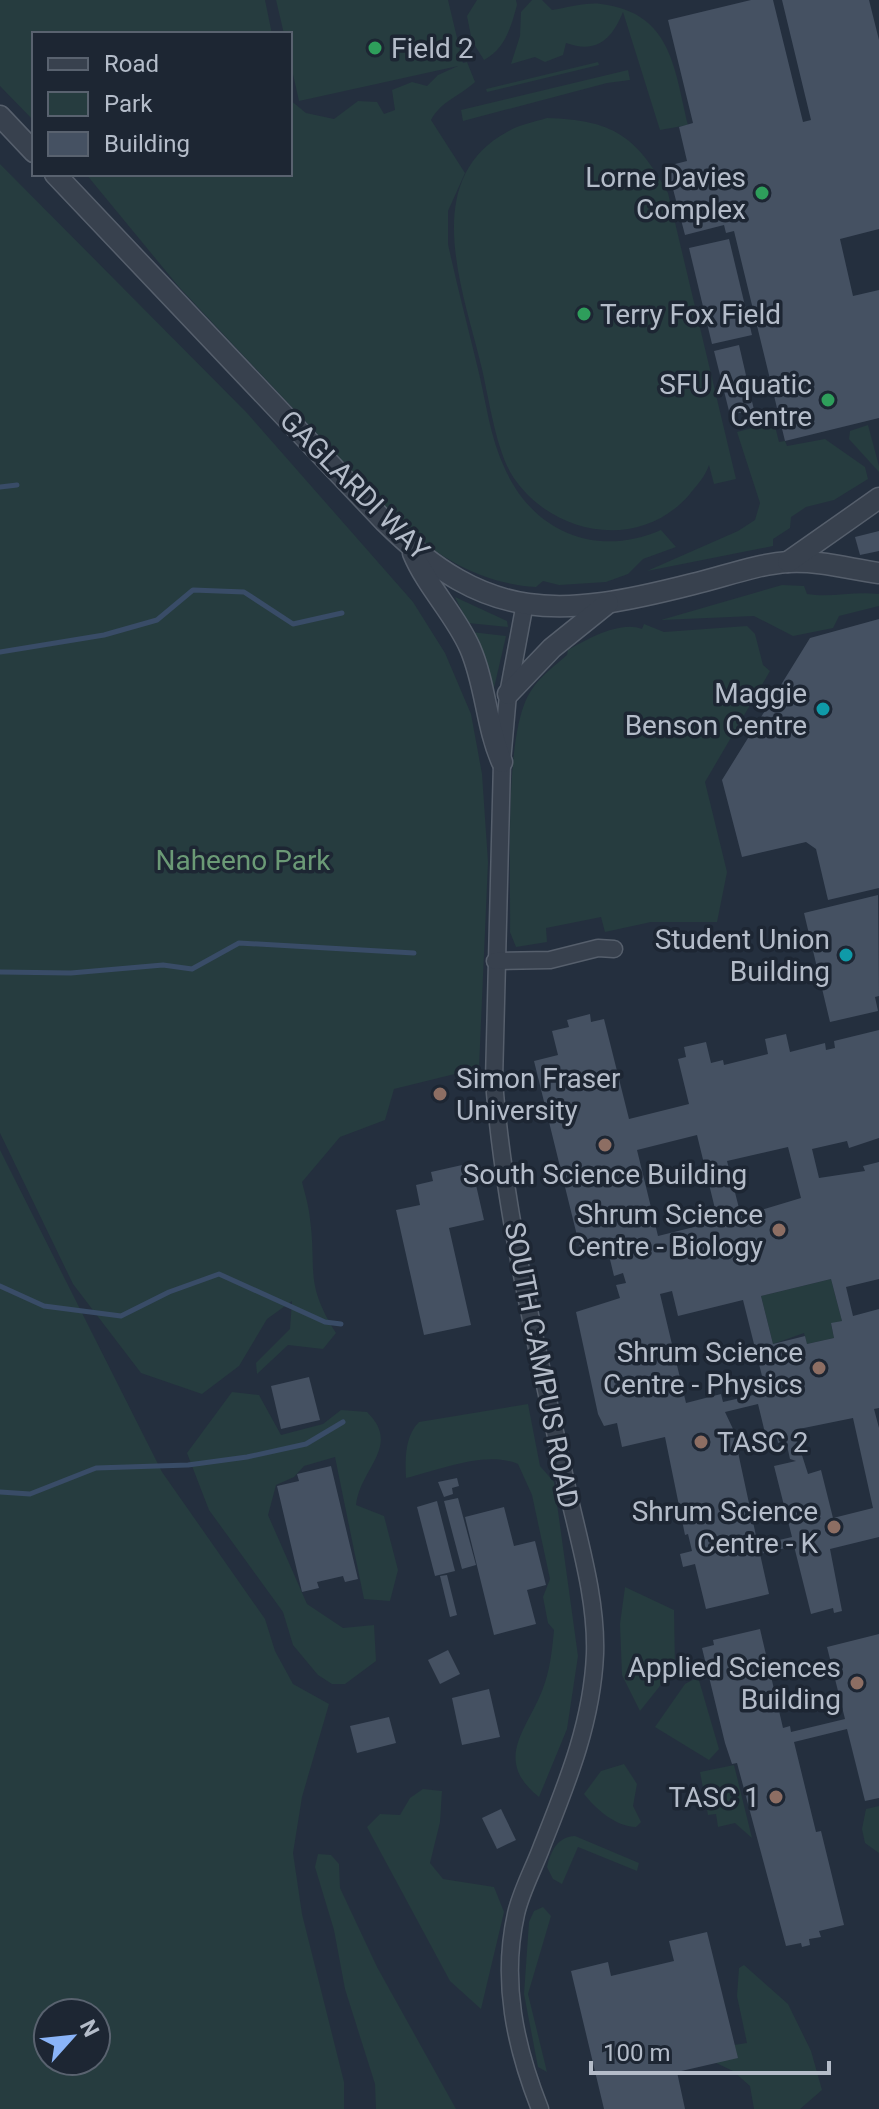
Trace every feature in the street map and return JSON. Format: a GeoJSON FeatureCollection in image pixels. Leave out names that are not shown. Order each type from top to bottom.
{"type":"FeatureCollection","features":[{"type":"Feature","properties":{"kind":"street"},"geometry":{"type":"LineString","coordinates":[[0,116],[32,150]]}},
{"type":"Feature","properties":{"kind":"street","name":"GAGLARDI WAY"},"geometry":{"type":"LineString","coordinates":[[57,176],[412,549],[478,592],[560,607],[609,603],[788,562],[879,573]]}},
{"type":"Feature","properties":{"kind":"street","name":"GAGLARDI WAY"},"geometry":{"type":"LineString","coordinates":[[788,562],[879,498]]}},
{"type":"Feature","properties":{"kind":"street"},"geometry":{"type":"LineString","coordinates":[[412,549],[420,570],[455,618],[470,647],[482,677],[495,746],[502,762]]}},
{"type":"Feature","properties":{"kind":"street","name":"SOUTH CAMPUS ROAD"},"geometry":{"type":"LineString","coordinates":[[525,603],[508,694],[502,762],[495,961],[497,1127],[519,1262],[588,1586],[595,1649],[593,1691],[582,1740],[516,1912],[510,1955],[509,1996],[515,2033],[540,2109]]}},
{"type":"Feature","properties":{"kind":"street"},"geometry":{"type":"LineString","coordinates":[[508,694],[552,648],[609,603]]}},
{"type":"Feature","properties":{"kind":"street"},"geometry":{"type":"LineString","coordinates":[[495,961],[550,960],[598,948],[614,949]]}},
{"type":"Feature","properties":{"kind":"green space"},"geometry":{"type":"Polygon","coordinates":[[[0,0],[265,0],[272,32],[32,32],[32,119],[0,86],[0,0]]]}},
{"type":"Feature","properties":{"kind":"green space"},"geometry":{"type":"Polygon","coordinates":[[[276,0],[448,0],[463,63],[467,62],[475,82],[445,103],[431,120],[465,173],[448,211],[448,244],[492,432],[505,469],[517,491],[533,509],[550,524],[570,534],[591,540],[614,541],[661,530],[676,547],[643,559],[628,574],[606,582],[559,585],[543,581],[536,587],[498,581],[446,558],[400,522],[179,287],[88,176],[292,176],[292,102],[306,113],[334,119],[358,101],[377,102],[384,114],[395,110],[392,90],[412,82],[427,86],[438,75],[458,66],[299,101],[292,70],[292,32],[284,32],[276,0]]]}},
{"type":"Feature","properties":{"kind":"green space"},"geometry":{"type":"Polygon","coordinates":[[[477,0],[516,0],[517,5],[502,44],[484,60],[472,41],[467,16],[477,0]]]}},
{"type":"Feature","properties":{"kind":"green space"},"geometry":{"type":"Polygon","coordinates":[[[532,0],[542,0],[552,10],[601,4],[625,9],[643,19],[666,46],[688,125],[660,130],[623,12],[614,30],[602,42],[586,47],[566,43],[563,55],[545,62],[535,57],[511,64],[520,36],[521,12],[532,0]]]}},
{"type":"Feature","properties":{"kind":"green space"},"geometry":{"type":"Polygon","coordinates":[[[598,62],[599,65],[487,92],[486,89],[598,62]]]}},
{"type":"Feature","properties":{"kind":"green space"},"geometry":{"type":"Polygon","coordinates":[[[628,70],[630,80],[607,83],[463,121],[461,110],[628,70]]]}},
{"type":"Feature","properties":{"kind":"green space","name":"Terry Fox Field"},"geometry":{"type":"Polygon","coordinates":[[[547,118],[589,122],[620,134],[645,157],[668,193],[736,479],[714,484],[709,465],[689,495],[669,512],[647,524],[624,530],[600,530],[576,525],[554,515],[533,500],[516,481],[498,441],[458,271],[454,238],[455,207],[463,178],[480,153],[507,132],[547,118]]]}},
{"type":"Feature","properties":{"kind":"green space","name":"Naheeno Park"},"geometry":{"type":"Polygon","coordinates":[[[0,164],[247,413],[413,602],[445,653],[471,714],[482,774],[488,862],[479,1068],[394,1089],[385,1120],[340,1137],[302,1182],[309,1214],[316,1288],[319,1301],[336,1333],[323,1349],[288,1345],[257,1374],[256,1363],[290,1329],[292,1301],[267,1319],[239,1366],[202,1394],[141,1373],[73,1284],[0,1133],[0,164]]]}},
{"type":"Feature","properties":{"kind":"green space"},"geometry":{"type":"Polygon","coordinates":[[[774,422],[779,442],[785,441],[787,446],[825,439],[865,467],[868,479],[834,500],[806,507],[791,517],[790,528],[773,539],[773,546],[647,571],[738,531],[755,520],[760,503],[737,432],[774,422]]]}},
{"type":"Feature","properties":{"kind":"green space"},"geometry":{"type":"Polygon","coordinates":[[[868,425],[879,472],[849,439],[850,431],[868,425]]]}},
{"type":"Feature","properties":{"kind":"green space"},"geometry":{"type":"Polygon","coordinates":[[[782,585],[804,586],[807,594],[816,595],[879,594],[879,606],[839,616],[833,628],[793,636],[754,616],[661,620],[782,585]]]}},
{"type":"Feature","properties":{"kind":"green space"},"geometry":{"type":"Polygon","coordinates":[[[455,597],[507,621],[508,627],[468,623],[455,597]]]}},
{"type":"Feature","properties":{"kind":"green space"},"geometry":{"type":"Polygon","coordinates":[[[644,624],[664,632],[747,626],[755,634],[763,665],[770,671],[705,782],[727,872],[717,922],[651,922],[605,932],[601,917],[546,928],[547,942],[516,947],[510,932],[511,784],[524,705],[537,683],[567,655],[568,650],[604,632],[624,627],[642,629],[644,624]]]}},
{"type":"Feature","properties":{"kind":"green space"},"geometry":{"type":"Polygon","coordinates":[[[471,632],[506,636],[494,688],[471,632]]]}},
{"type":"Feature","properties":{"kind":"green space"},"geometry":{"type":"Polygon","coordinates":[[[0,1150],[162,1472],[265,1619],[275,1651],[293,1684],[329,1704],[302,1797],[293,1853],[302,1914],[344,2082],[344,2109],[0,2109],[0,1150]]]}},
{"type":"Feature","properties":{"kind":"green space"},"geometry":{"type":"Polygon","coordinates":[[[831,1279],[842,1321],[831,1324],[834,1338],[807,1344],[804,1333],[773,1344],[761,1296],[831,1279]]]}},
{"type":"Feature","properties":{"kind":"green space"},"geometry":{"type":"Polygon","coordinates":[[[232,1392],[259,1395],[281,1435],[323,1424],[341,1410],[367,1412],[377,1424],[381,1436],[380,1447],[356,1505],[384,1516],[398,1570],[390,1601],[364,1599],[335,1457],[304,1466],[294,1477],[276,1485],[268,1515],[307,1604],[343,1628],[374,1625],[376,1661],[345,1684],[332,1684],[318,1675],[293,1645],[283,1612],[209,1510],[187,1453],[232,1392]]]}},
{"type":"Feature","properties":{"kind":"green space"},"geometry":{"type":"Polygon","coordinates":[[[528,1404],[540,1466],[554,1482],[578,1656],[567,1729],[539,1797],[525,1783],[516,1758],[522,1732],[545,1683],[554,1630],[548,1623],[543,1597],[550,1579],[532,1495],[518,1464],[505,1460],[477,1460],[406,1478],[408,1441],[419,1422],[528,1404]]]}},
{"type":"Feature","properties":{"kind":"green space"},"geometry":{"type":"Polygon","coordinates":[[[625,1587],[674,1610],[675,1667],[640,1711],[622,1675],[620,1624],[625,1587]]]}},
{"type":"Feature","properties":{"kind":"green space"},"geometry":{"type":"Polygon","coordinates":[[[698,1677],[719,1749],[709,1760],[655,1727],[685,1684],[698,1677]]]}},
{"type":"Feature","properties":{"kind":"green space"},"geometry":{"type":"Polygon","coordinates":[[[624,1764],[637,1784],[633,1806],[641,1822],[636,1827],[621,1824],[607,1816],[584,1794],[601,1771],[624,1764]]]}},
{"type":"Feature","properties":{"kind":"green space"},"geometry":{"type":"Polygon","coordinates":[[[734,1765],[752,1838],[735,1823],[718,1827],[716,1814],[708,1815],[700,1772],[734,1765]]]}},
{"type":"Feature","properties":{"kind":"green space"},"geometry":{"type":"Polygon","coordinates":[[[423,1789],[442,1791],[440,1822],[430,1863],[443,1879],[494,1887],[504,1912],[481,2009],[450,1981],[367,1827],[380,1814],[400,1815],[410,1798],[423,1789]]]}},
{"type":"Feature","properties":{"kind":"green space"},"geometry":{"type":"Polygon","coordinates":[[[879,1806],[879,1853],[865,1843],[862,1829],[866,1809],[879,1806]]]}},
{"type":"Feature","properties":{"kind":"green space"},"geometry":{"type":"Polygon","coordinates":[[[575,1836],[639,1863],[637,1871],[578,1847],[562,1884],[553,1879],[547,1867],[553,1850],[559,1842],[575,1836]]]}},
{"type":"Feature","properties":{"kind":"green space"},"geometry":{"type":"Polygon","coordinates":[[[318,1854],[331,1855],[339,1864],[340,1888],[377,1967],[456,2109],[376,2109],[375,2084],[345,1989],[334,1930],[315,1867],[318,1854]]]}},
{"type":"Feature","properties":{"kind":"green space"},"geometry":{"type":"Polygon","coordinates":[[[543,1907],[551,1916],[528,1994],[547,2072],[538,2067],[524,1994],[529,1922],[534,1911],[543,1907]]]}},
{"type":"Feature","properties":{"kind":"green space"},"geometry":{"type":"Polygon","coordinates":[[[744,1965],[788,2004],[811,2051],[822,2090],[800,2109],[754,2109],[750,2086],[733,2071],[710,2060],[721,2047],[747,2043],[737,1996],[739,1968],[744,1965]]]}},
{"type":"Feature","properties":{"kind":"building","name":"Lorne Davies Complex"},"geometry":{"type":"Polygon","coordinates":[[[751,0],[773,0],[803,122],[811,120],[782,0],[869,0],[879,40],[879,229],[840,239],[853,296],[879,290],[879,418],[785,441],[734,231],[726,233],[724,225],[685,235],[667,166],[687,161],[679,127],[693,123],[668,20],[751,0]]]}},
{"type":"Feature","properties":{"kind":"building"},"geometry":{"type":"Polygon","coordinates":[[[729,239],[752,335],[712,344],[689,248],[729,239]]]}},
{"type":"Feature","properties":{"kind":"building"},"geometry":{"type":"Polygon","coordinates":[[[739,345],[754,410],[730,415],[714,351],[739,345]]]}},
{"type":"Feature","properties":{"kind":"building"},"geometry":{"type":"Polygon","coordinates":[[[879,531],[879,551],[860,555],[855,537],[879,531]]]}},
{"type":"Feature","properties":{"kind":"building","name":"Maggie Benson Centre"},"geometry":{"type":"Polygon","coordinates":[[[879,619],[879,888],[828,900],[816,849],[806,842],[742,857],[722,780],[810,638],[879,619]]]}},
{"type":"Feature","properties":{"kind":"building","name":"Student Union Building"},"geometry":{"type":"Polygon","coordinates":[[[878,895],[879,996],[875,997],[878,1011],[830,1022],[804,913],[878,895]]]}},
{"type":"Feature","properties":{"kind":"building"},"geometry":{"type":"Polygon","coordinates":[[[590,1014],[591,1022],[604,1019],[629,1119],[689,1104],[678,1059],[686,1057],[684,1047],[706,1042],[711,1063],[723,1060],[724,1065],[768,1054],[765,1039],[786,1034],[790,1052],[825,1043],[826,1050],[835,1048],[834,1041],[879,1030],[879,1138],[849,1148],[847,1141],[812,1149],[819,1178],[865,1171],[863,1166],[879,1162],[879,1279],[846,1287],[853,1316],[879,1309],[879,1408],[874,1409],[879,1428],[879,1537],[830,1549],[842,1611],[834,1613],[833,1608],[811,1614],[794,1546],[760,1554],[769,1594],[706,1609],[695,1564],[683,1567],[680,1554],[692,1551],[688,1534],[685,1535],[665,1437],[622,1447],[617,1423],[604,1426],[598,1414],[576,1312],[620,1298],[616,1285],[626,1283],[623,1273],[614,1276],[607,1247],[582,1256],[534,1061],[558,1055],[552,1031],[569,1027],[567,1020],[590,1014]],[[697,1135],[637,1150],[658,1236],[718,1221],[697,1135]],[[788,1147],[727,1161],[741,1216],[801,1198],[788,1147]],[[831,1279],[761,1296],[773,1344],[805,1336],[807,1344],[834,1338],[831,1323],[842,1321],[831,1279]],[[672,1291],[660,1294],[686,1403],[721,1394],[723,1402],[766,1392],[743,1300],[678,1316],[672,1291]],[[758,1404],[725,1412],[733,1429],[758,1545],[792,1537],[774,1466],[796,1461],[790,1459],[786,1441],[778,1443],[775,1430],[765,1433],[758,1404]],[[853,1418],[794,1430],[808,1474],[821,1470],[833,1518],[873,1508],[853,1418]]]}},
{"type":"Feature","properties":{"kind":"building"},"geometry":{"type":"Polygon","coordinates":[[[471,1163],[484,1220],[449,1228],[471,1325],[424,1335],[396,1210],[420,1205],[416,1185],[433,1181],[431,1172],[471,1163]]]}},
{"type":"Feature","properties":{"kind":"building"},"geometry":{"type":"Polygon","coordinates":[[[309,1377],[320,1420],[281,1429],[271,1386],[309,1377]]]}},
{"type":"Feature","properties":{"kind":"building"},"geometry":{"type":"Polygon","coordinates":[[[331,1466],[358,1579],[345,1582],[343,1576],[317,1582],[319,1588],[302,1592],[277,1486],[299,1481],[297,1474],[331,1466]]]}},
{"type":"Feature","properties":{"kind":"building"},"geometry":{"type":"Polygon","coordinates":[[[457,1478],[459,1486],[452,1488],[453,1494],[444,1497],[438,1482],[457,1478]]]}},
{"type":"Feature","properties":{"kind":"building"},"geometry":{"type":"Polygon","coordinates":[[[458,1498],[476,1565],[462,1569],[444,1501],[458,1498]]]}},
{"type":"Feature","properties":{"kind":"building"},"geometry":{"type":"Polygon","coordinates":[[[437,1501],[455,1571],[435,1576],[417,1507],[437,1501]]]}},
{"type":"Feature","properties":{"kind":"building"},"geometry":{"type":"Polygon","coordinates":[[[504,1507],[514,1546],[535,1541],[546,1585],[527,1590],[536,1624],[494,1635],[465,1517],[504,1507]]]}},
{"type":"Feature","properties":{"kind":"building"},"geometry":{"type":"Polygon","coordinates":[[[447,1575],[457,1615],[450,1617],[440,1576],[447,1575]]]}},
{"type":"Feature","properties":{"kind":"building","name":"TASC 1"},"geometry":{"type":"Polygon","coordinates":[[[760,1629],[783,1728],[790,1726],[791,1732],[845,1719],[827,1647],[879,1634],[879,1798],[865,1801],[847,1729],[794,1742],[816,1832],[821,1831],[844,1925],[819,1931],[821,1937],[809,1939],[810,1945],[802,1947],[801,1943],[786,1946],[737,1763],[732,1764],[725,1743],[702,1648],[714,1645],[713,1640],[760,1629]]]}},
{"type":"Feature","properties":{"kind":"building"},"geometry":{"type":"Polygon","coordinates":[[[448,1650],[460,1674],[440,1684],[428,1660],[448,1650]]]}},
{"type":"Feature","properties":{"kind":"building"},"geometry":{"type":"Polygon","coordinates":[[[489,1689],[500,1737],[462,1745],[452,1698],[489,1689]]]}},
{"type":"Feature","properties":{"kind":"building"},"geometry":{"type":"Polygon","coordinates":[[[389,1717],[396,1743],[357,1753],[350,1726],[389,1717]]]}},
{"type":"Feature","properties":{"kind":"building"},"geometry":{"type":"Polygon","coordinates":[[[501,1809],[516,1840],[497,1849],[482,1818],[501,1809]]]}},
{"type":"Feature","properties":{"kind":"building"},"geometry":{"type":"Polygon","coordinates":[[[707,1932],[738,2058],[677,2072],[685,2109],[604,2109],[571,1971],[608,1962],[611,1976],[674,1961],[669,1941],[707,1932]]]}},
{"type":"Feature","properties":{"kind":"waterway"},"geometry":{"type":"LineString","coordinates":[[0,487],[17,485]]}},
{"type":"Feature","properties":{"kind":"waterway"},"geometry":{"type":"LineString","coordinates":[[0,652],[104,635],[157,620],[193,590],[244,592],[293,624],[342,613]]}},
{"type":"Feature","properties":{"kind":"waterway"},"geometry":{"type":"LineString","coordinates":[[0,972],[71,973],[163,965],[192,969],[239,943],[414,953]]}},
{"type":"Feature","properties":{"kind":"waterway"},"geometry":{"type":"LineString","coordinates":[[0,1286],[44,1306],[121,1316],[169,1292],[219,1274],[325,1322],[341,1324]]}},
{"type":"Feature","properties":{"kind":"waterway"},"geometry":{"type":"LineString","coordinates":[[0,1492],[30,1494],[96,1468],[188,1465],[247,1457],[306,1444],[343,1422]]}},
{"type":"Feature","properties":{"kind":"place","name":"Field 2"},"geometry":{"type":"Point","coordinates":[375,48]}},
{"type":"Feature","properties":{"kind":"place","name":"Lorne Davies Complex"},"geometry":{"type":"Point","coordinates":[762,193]}},
{"type":"Feature","properties":{"kind":"place","name":"Terry Fox Field"},"geometry":{"type":"Point","coordinates":[584,314]}},
{"type":"Feature","properties":{"kind":"place","name":"SFU Aquatic Centre"},"geometry":{"type":"Point","coordinates":[828,400]}},
{"type":"Feature","properties":{"kind":"place","name":"Maggie Benson Centre"},"geometry":{"type":"Point","coordinates":[823,709]}},
{"type":"Feature","properties":{"kind":"place","name":"Student Union Building"},"geometry":{"type":"Point","coordinates":[846,955]}},
{"type":"Feature","properties":{"kind":"place","name":"Simon Fraser University"},"geometry":{"type":"Point","coordinates":[440,1094]}},
{"type":"Feature","properties":{"kind":"place","name":"South Science Building"},"geometry":{"type":"Point","coordinates":[605,1145]}},
{"type":"Feature","properties":{"kind":"place","name":"Shrum Science Centre - Biology"},"geometry":{"type":"Point","coordinates":[779,1230]}},
{"type":"Feature","properties":{"kind":"place","name":"Shrum Science Centre - Physics"},"geometry":{"type":"Point","coordinates":[819,1368]}},
{"type":"Feature","properties":{"kind":"place","name":"TASC 2"},"geometry":{"type":"Point","coordinates":[701,1442]}},
{"type":"Feature","properties":{"kind":"place","name":"Shrum Science Centre - K"},"geometry":{"type":"Point","coordinates":[834,1527]}},
{"type":"Feature","properties":{"kind":"place","name":"Applied Sciences Building"},"geometry":{"type":"Point","coordinates":[857,1683]}},
{"type":"Feature","properties":{"kind":"place","name":"TASC 1"},"geometry":{"type":"Point","coordinates":[776,1797]}}]}
